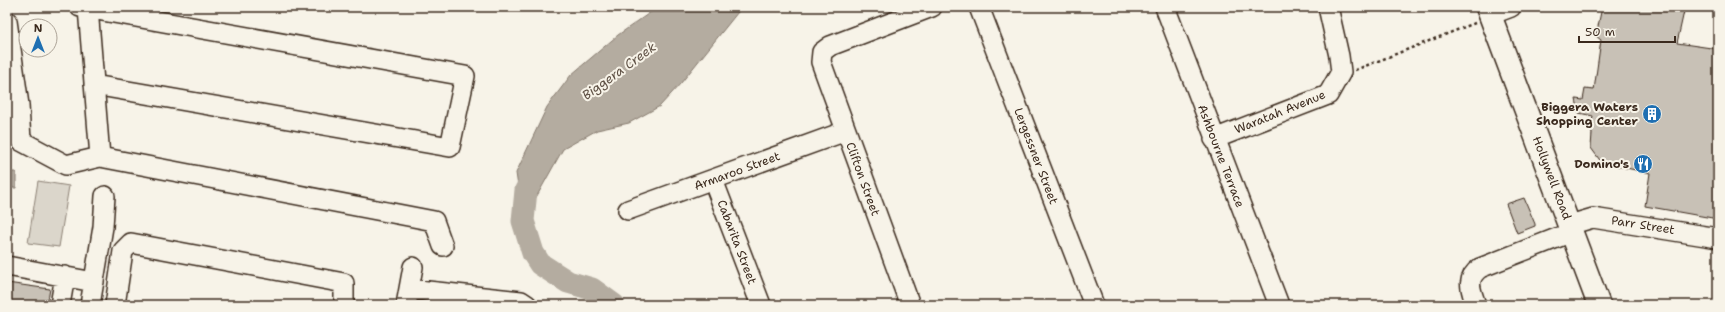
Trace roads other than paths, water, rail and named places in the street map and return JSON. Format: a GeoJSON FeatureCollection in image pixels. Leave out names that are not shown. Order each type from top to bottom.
{"type":"FeatureCollection","features":[{"type":"Feature","properties":{"kind":"main road","name":"Hollywell Road"},"geometry":{"type":"LineString","coordinates":[[1488,11],[1599,305]]}},
{"type":"Feature","properties":{"kind":"street","name":"Clifton Street"},"geometry":{"type":"LineString","coordinates":[[910,305],[821,62],[822,52],[830,46],[932,7]]}},
{"type":"Feature","properties":{"kind":"street","name":"Lergessner Street"},"geometry":{"type":"LineString","coordinates":[[979,7],[1094,305]]}},
{"type":"Feature","properties":{"kind":"street","name":"Ashbourne Terrace"},"geometry":{"type":"LineString","coordinates":[[1165,7],[1214,139],[1279,305]]}},
{"type":"Feature","properties":{"kind":"street","name":"Waratah Avenue"},"geometry":{"type":"LineString","coordinates":[[1214,139],[1328,95],[1341,72],[1328,7]]}},
{"type":"Feature","properties":{"kind":"street"},"geometry":{"type":"LineString","coordinates":[[1488,11],[1511,7]]}},
{"type":"Feature","properties":{"kind":"street"},"geometry":{"type":"LineString","coordinates":[[94,85],[450,147],[465,76],[84,8],[94,85],[100,157]]}},
{"type":"Feature","properties":{"kind":"street"},"geometry":{"type":"LineString","coordinates":[[7,21],[19,105],[21,141],[66,166],[100,157],[434,220],[443,246]]}},
{"type":"Feature","properties":{"kind":"street","name":"Armaroo Street"},"geometry":{"type":"LineString","coordinates":[[628,210],[846,131]]}},
{"type":"Feature","properties":{"kind":"street","name":"Cabarita Street"},"geometry":{"type":"LineString","coordinates":[[713,180],[761,305]]}},
{"type":"Feature","properties":{"kind":"street"},"geometry":{"type":"LineString","coordinates":[[90,305],[103,227],[105,196]]}},
{"type":"Feature","properties":{"kind":"street","name":"Parr Street"},"geometry":{"type":"LineString","coordinates":[[1476,305],[1469,286],[1470,281],[1480,268],[1593,218],[1718,238]]}},
{"type":"Feature","properties":{"kind":"street"},"geometry":{"type":"LineString","coordinates":[[115,305],[123,251],[131,243],[344,283],[344,305]]}},
{"type":"Feature","properties":{"kind":"street"},"geometry":{"type":"LineString","coordinates":[[7,266],[94,282]]}},
{"type":"Feature","properties":{"kind":"street"},"geometry":{"type":"LineString","coordinates":[[413,267],[408,297],[521,301],[527,305]]}},
{"type":"Feature","properties":{"kind":"street"},"geometry":{"type":"LineString","coordinates":[[60,305],[65,276]]}},
{"type":"Feature","properties":{"kind":"water"},"geometry":{"type":"Polygon","coordinates":[[[658,7],[742,7],[681,83],[660,106],[629,123],[597,130],[563,149],[523,221],[516,173],[547,107],[571,75],[618,35],[658,7]]]}},
{"type":"Feature","properties":{"kind":"water"},"geometry":{"type":"Polygon","coordinates":[[[7,172],[16,172],[16,188],[7,188],[7,172]]]}},
{"type":"Feature","properties":{"kind":"waterway","name":"Biggera Creek"},"geometry":{"type":"LineString","coordinates":[[526,190],[523,221],[533,253],[540,264],[568,282],[592,289],[614,305]]}},
{"type":"Feature","properties":{"kind":"place","name":"Biggera Waters Shopping Center"},"geometry":{"type":"Point","coordinates":[1652,114]}},
{"type":"Feature","properties":{"kind":"place","name":"Domino's"},"geometry":{"type":"Point","coordinates":[1643,164]}}]}
